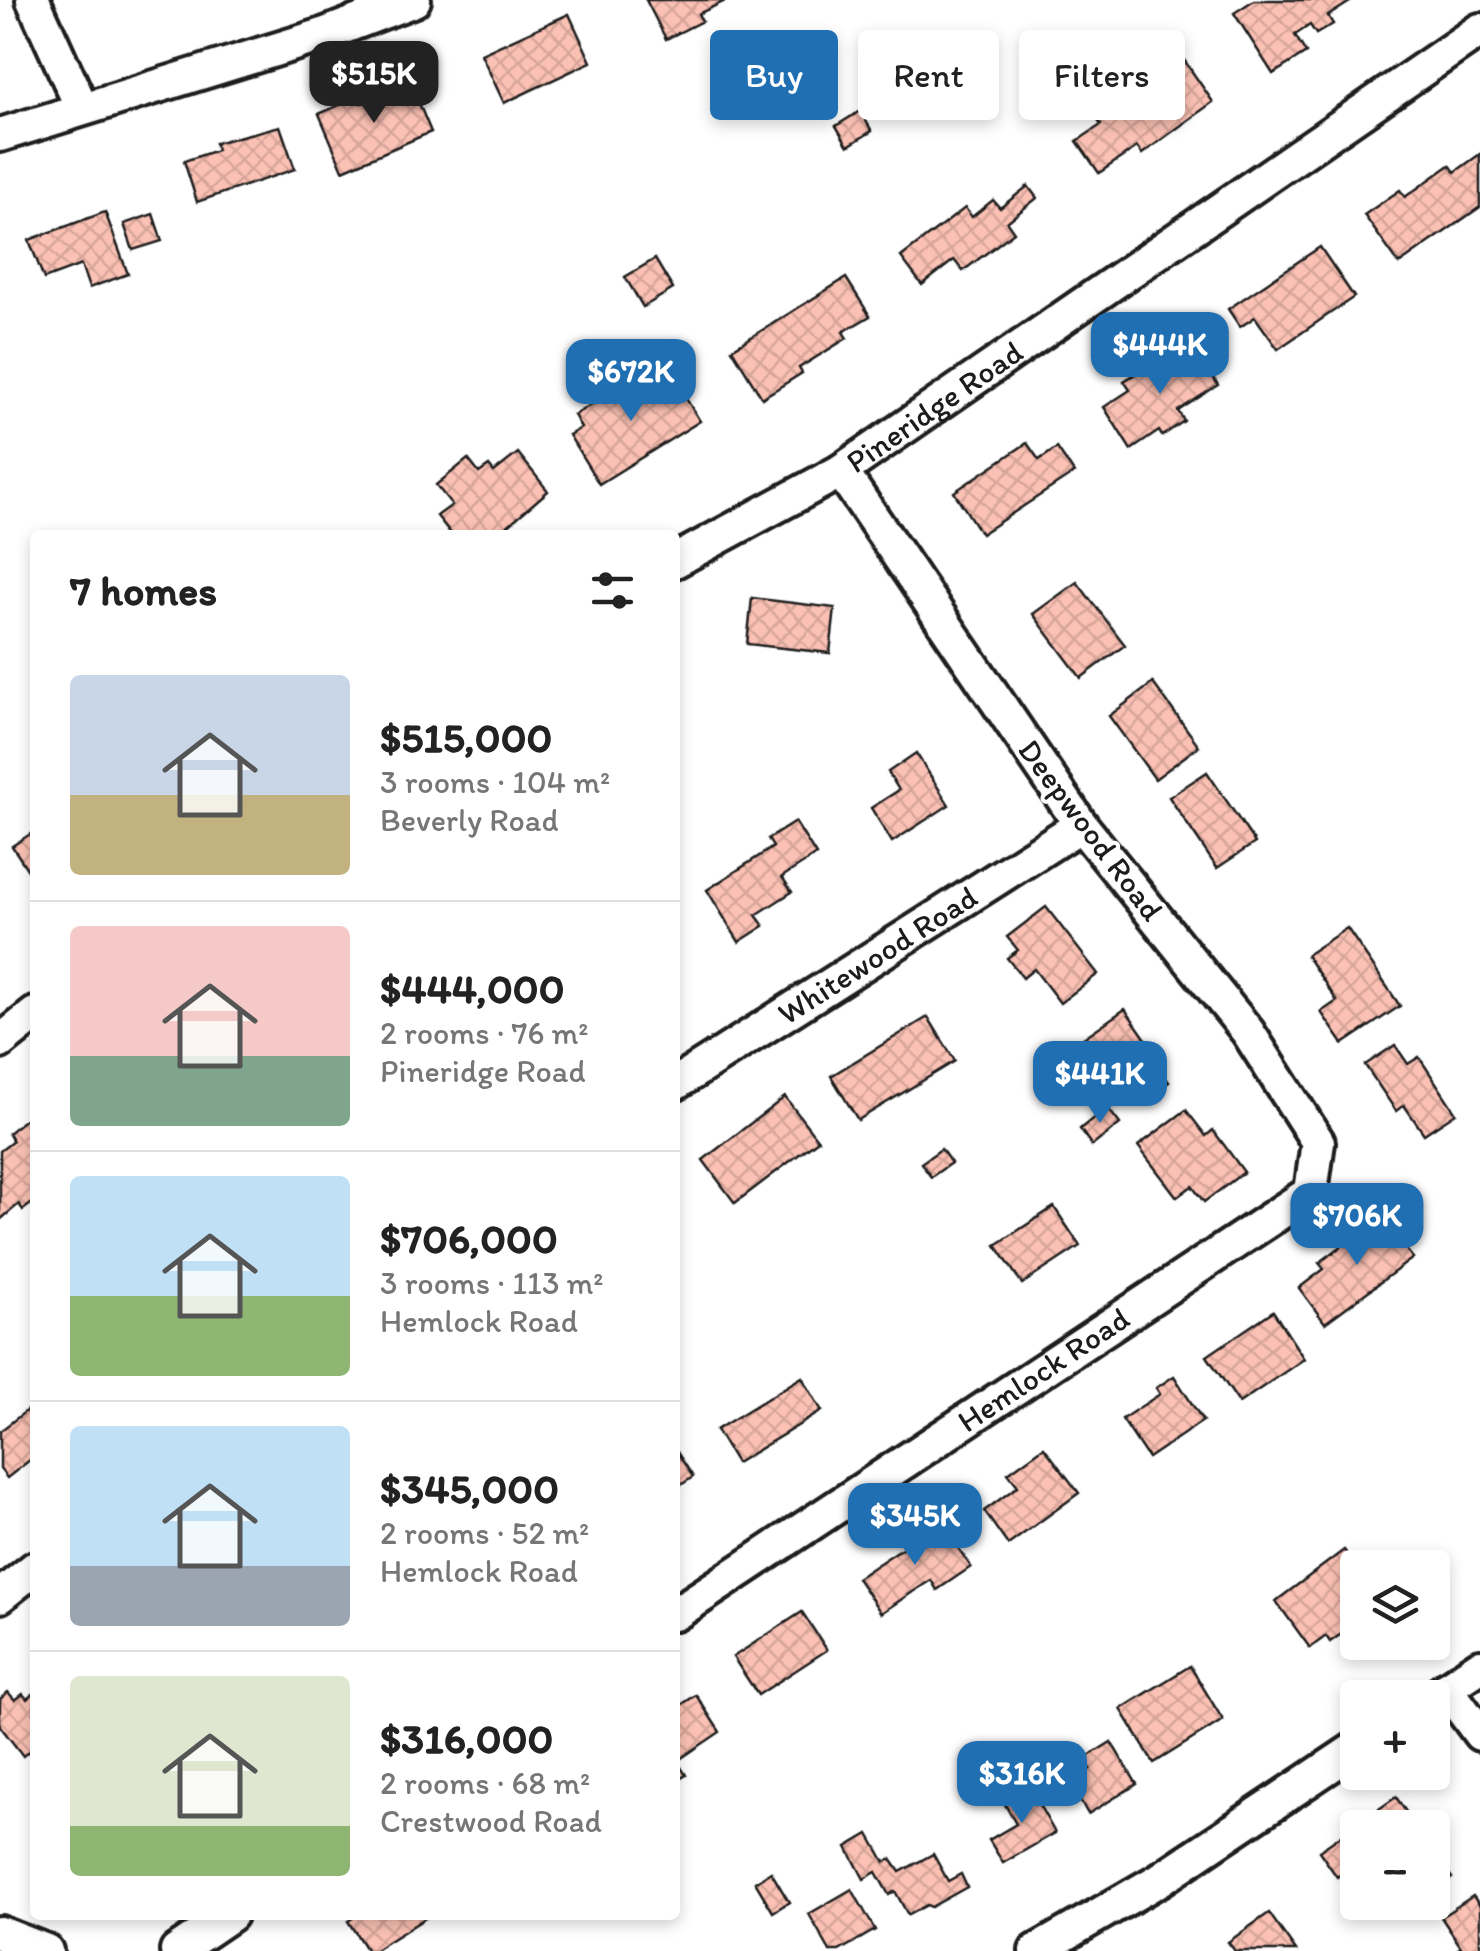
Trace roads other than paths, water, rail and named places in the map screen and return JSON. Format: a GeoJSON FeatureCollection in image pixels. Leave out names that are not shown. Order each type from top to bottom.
{"type":"FeatureCollection","features":[{"type":"Feature","properties":{"kind":"street"},"geometry":{"type":"LineString","coordinates":[[33,0],[82,108]]}},
{"type":"Feature","properties":{"kind":"street"},"geometry":{"type":"LineString","coordinates":[[0,135],[323,35],[414,0]]}},
{"type":"Feature","properties":{"kind":"street","name":"Pineridge Road"},"geometry":{"type":"LineString","coordinates":[[680,557],[841,471],[1480,30]]}},
{"type":"Feature","properties":{"kind":"street","name":"Deepwood Road"},"geometry":{"type":"LineString","coordinates":[[841,471],[1082,824],[1248,1032],[1318,1142],[1311,1192]]}},
{"type":"Feature","properties":{"kind":"street","name":"Whitewood Road"},"geometry":{"type":"LineString","coordinates":[[680,1081],[1082,824]]}},
{"type":"Feature","properties":{"kind":"street"},"geometry":{"type":"LineString","coordinates":[[0,1042],[30,1018]]}},
{"type":"Feature","properties":{"kind":"street","name":"Hemlock Road"},"geometry":{"type":"LineString","coordinates":[[680,1611],[1311,1192]]}},
{"type":"Feature","properties":{"kind":"street"},"geometry":{"type":"LineString","coordinates":[[0,1596],[30,1572]]}},
{"type":"Feature","properties":{"kind":"street"},"geometry":{"type":"LineString","coordinates":[[1450,1686],[1480,1666]]}},
{"type":"Feature","properties":{"kind":"street"},"geometry":{"type":"LineString","coordinates":[[1450,1704],[1480,1734]]}},
{"type":"Feature","properties":{"kind":"street"},"geometry":{"type":"LineString","coordinates":[[1036,1951],[1159,1880],[1340,1760]]}},
{"type":"Feature","properties":{"kind":"street"},"geometry":{"type":"LineString","coordinates":[[177,1951],[223,1920]]}},
{"type":"Feature","properties":{"kind":"street"},"geometry":{"type":"LineString","coordinates":[[0,1934],[46,1951]]}}]}
